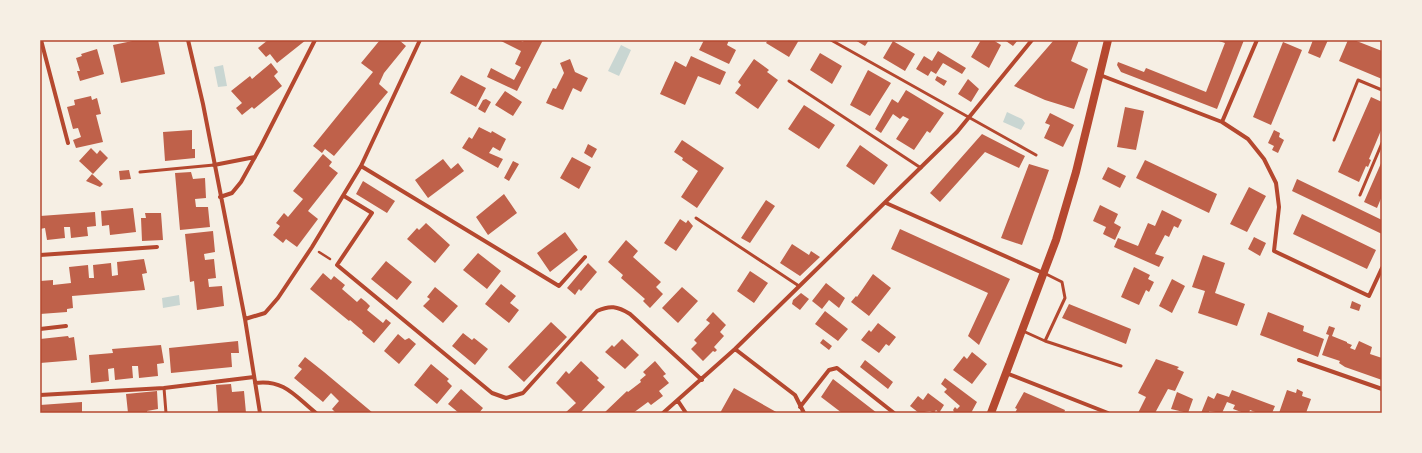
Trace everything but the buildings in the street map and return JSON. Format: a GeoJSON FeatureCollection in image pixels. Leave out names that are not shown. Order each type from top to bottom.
{"type":"FeatureCollection","features":[{"type":"Feature","properties":{"kind":"main road"},"geometry":{"type":"LineString","coordinates":[[991,413],[1021,330],[1044,273],[1076,172],[1108,40]]}},
{"type":"Feature","properties":{"kind":"street"},"geometry":{"type":"LineString","coordinates":[[41,40],[68,143]]}},
{"type":"Feature","properties":{"kind":"street"},"geometry":{"type":"LineString","coordinates":[[188,40],[245,319],[260,413]]}},
{"type":"Feature","properties":{"kind":"street"},"geometry":{"type":"LineString","coordinates":[[220,197],[232,193],[241,182],[315,40]]}},
{"type":"Feature","properties":{"kind":"street"},"geometry":{"type":"LineString","coordinates":[[245,319],[265,313],[278,298],[344,196],[361,166],[420,40]]}},
{"type":"Feature","properties":{"kind":"street"},"geometry":{"type":"LineString","coordinates":[[663,413],[702,380],[735,349],[921,168],[969,118],[1032,40]]}},
{"type":"Feature","properties":{"kind":"street"},"geometry":{"type":"LineString","coordinates":[[1222,122],[1257,40]]}},
{"type":"Feature","properties":{"kind":"street"},"geometry":{"type":"LineString","coordinates":[[1100,75],[1222,122],[1248,140],[1264,159],[1276,183],[1279,207],[1274,251],[1369,296],[1382,268]]}},
{"type":"Feature","properties":{"kind":"street"},"geometry":{"type":"LineString","coordinates":[[214,165],[255,157]]}},
{"type":"Feature","properties":{"kind":"street"},"geometry":{"type":"LineString","coordinates":[[361,166],[559,286],[585,257]]}},
{"type":"Feature","properties":{"kind":"street"},"geometry":{"type":"LineString","coordinates":[[344,196],[372,213],[337,265],[492,393],[506,398],[523,393],[598,312],[608,306],[620,308],[630,314],[702,380]]}},
{"type":"Feature","properties":{"kind":"street"},"geometry":{"type":"LineString","coordinates":[[886,203],[1044,273]]}},
{"type":"Feature","properties":{"kind":"street"},"geometry":{"type":"LineString","coordinates":[[40,255],[157,247]]}},
{"type":"Feature","properties":{"kind":"street"},"geometry":{"type":"LineString","coordinates":[[40,329],[66,326]]}},
{"type":"Feature","properties":{"kind":"street"},"geometry":{"type":"LineString","coordinates":[[735,349],[795,395],[804,413]]}},
{"type":"Feature","properties":{"kind":"street"},"geometry":{"type":"LineString","coordinates":[[1299,360],[1382,389]]}},
{"type":"Feature","properties":{"kind":"street"},"geometry":{"type":"LineString","coordinates":[[800,407],[829,370],[838,368],[894,413]]}},
{"type":"Feature","properties":{"kind":"street"},"geometry":{"type":"LineString","coordinates":[[1006,373],[1108,413]]}},
{"type":"Feature","properties":{"kind":"street"},"geometry":{"type":"LineString","coordinates":[[40,395],[164,388],[254,377]]}},
{"type":"Feature","properties":{"kind":"street"},"geometry":{"type":"LineString","coordinates":[[255,383],[269,381],[284,387],[316,413]]}},
{"type":"Feature","properties":{"kind":"street"},"geometry":{"type":"LineString","coordinates":[[678,400],[686,413]]}},
{"type":"Feature","properties":{"kind":"lane"},"geometry":{"type":"LineString","coordinates":[[831,40],[1036,155]]}},
{"type":"Feature","properties":{"kind":"lane"},"geometry":{"type":"LineString","coordinates":[[1334,140],[1358,80],[1382,90]]}},
{"type":"Feature","properties":{"kind":"lane"},"geometry":{"type":"LineString","coordinates":[[789,81],[921,168]]}},
{"type":"Feature","properties":{"kind":"lane"},"geometry":{"type":"LineString","coordinates":[[1360,195],[1382,143]]}},
{"type":"Feature","properties":{"kind":"lane"},"geometry":{"type":"LineString","coordinates":[[140,172],[214,165]]}},
{"type":"Feature","properties":{"kind":"lane"},"geometry":{"type":"LineString","coordinates":[[696,218],[799,286]]}},
{"type":"Feature","properties":{"kind":"lane"},"geometry":{"type":"LineString","coordinates":[[1044,273],[1062,282],[1065,298],[1045,341]]}},
{"type":"Feature","properties":{"kind":"lane"},"geometry":{"type":"LineString","coordinates":[[1021,330],[1045,341],[1121,366]]}},
{"type":"Feature","properties":{"kind":"lane"},"geometry":{"type":"LineString","coordinates":[[164,388],[166,413]]}},
{"type":"Feature","properties":{"kind":"path"},"geometry":{"type":"LineString","coordinates":[[312,247],[337,265]]}},
{"type":"Feature","properties":{"kind":"shaded area"},"geometry":{"type":"Polygon","coordinates":[[[621,45],[631,50],[619,76],[608,71],[621,45]]]}},
{"type":"Feature","properties":{"kind":"shaded area"},"geometry":{"type":"Polygon","coordinates":[[[223,65],[227,86],[218,87],[214,67],[223,65]]]}},
{"type":"Feature","properties":{"kind":"shaded area"},"geometry":{"type":"Polygon","coordinates":[[[1007,112],[1022,119],[1025,123],[1021,130],[1003,122],[1007,112]]]}},
{"type":"Feature","properties":{"kind":"shaded area"},"geometry":{"type":"Polygon","coordinates":[[[179,295],[180,305],[163,308],[162,298],[179,295]]]}}]}
